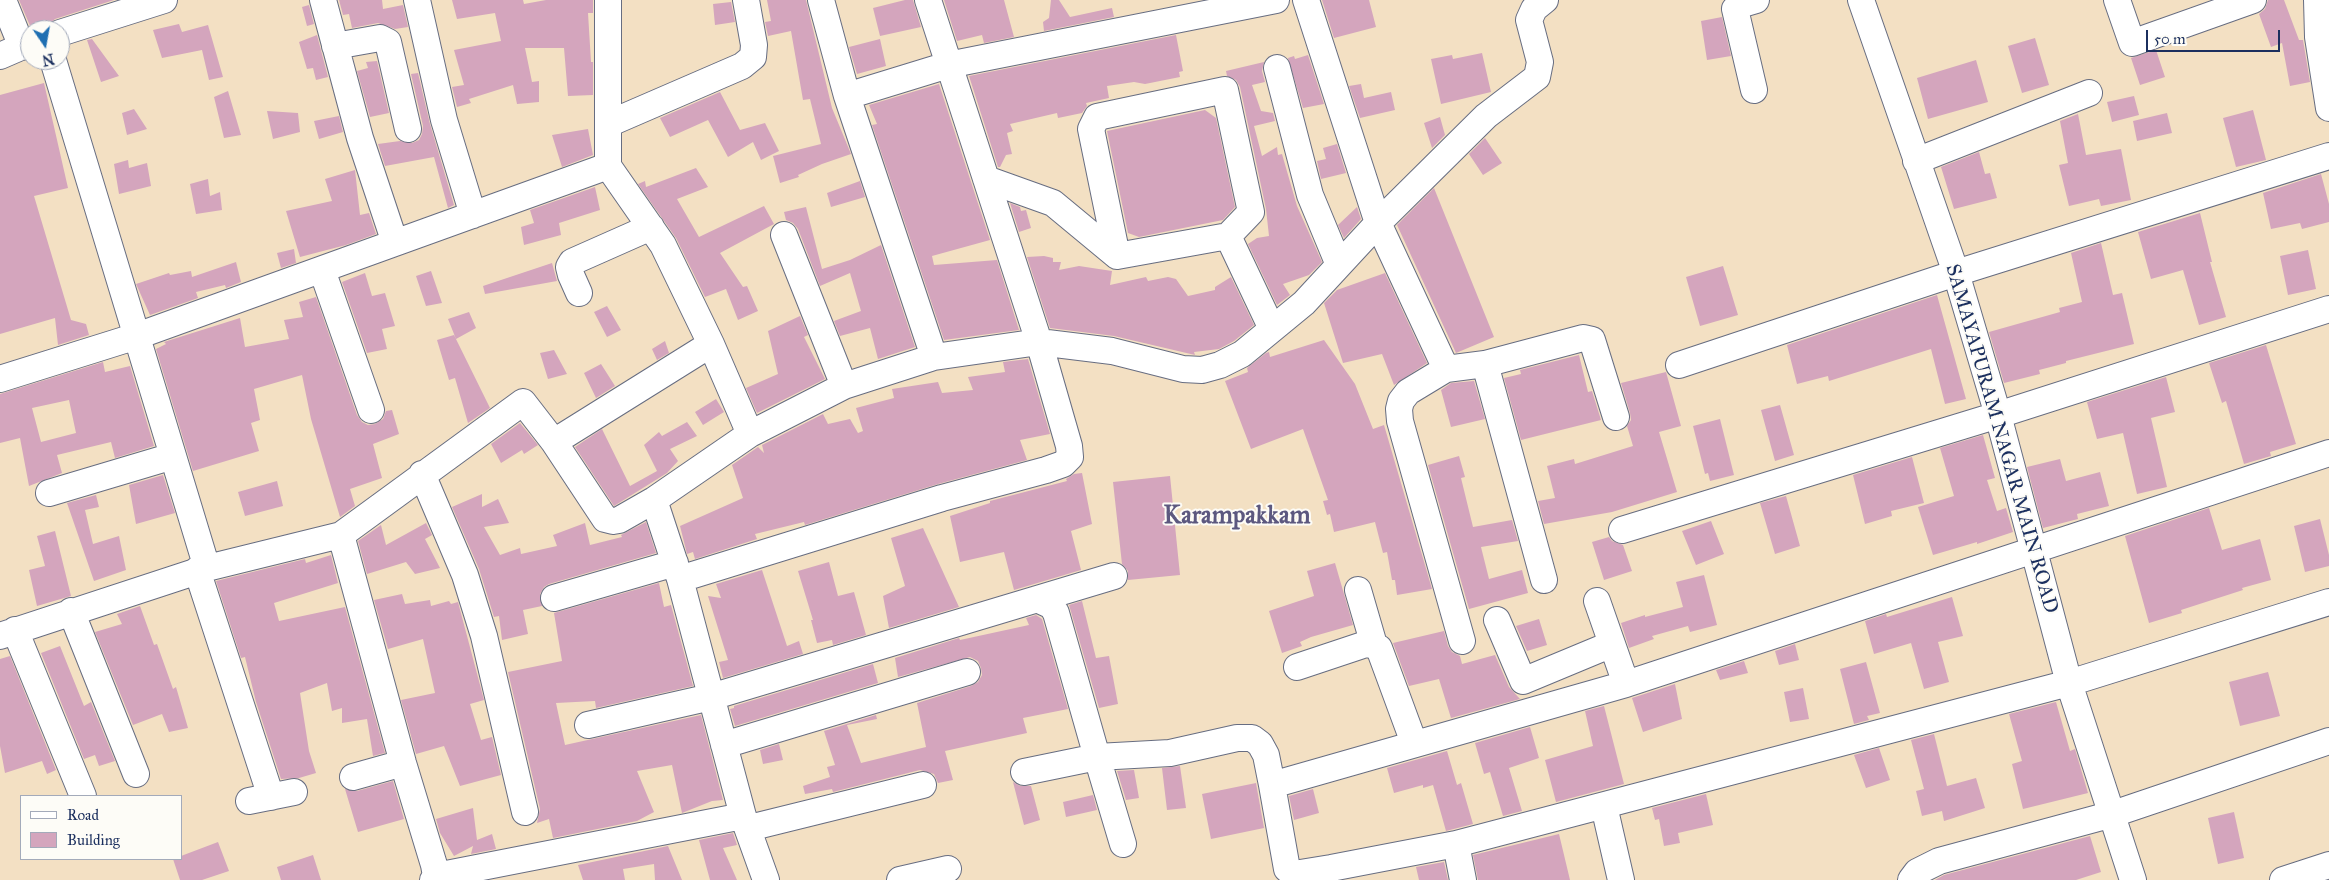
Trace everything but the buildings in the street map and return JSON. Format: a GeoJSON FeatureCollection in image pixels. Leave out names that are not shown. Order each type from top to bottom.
{"type":"FeatureCollection","features":[{"type":"Feature","properties":{"kind":"street"},"geometry":{"type":"LineString","coordinates":[[3,0],[17,49]]}},
{"type":"Feature","properties":{"kind":"street"},"geometry":{"type":"LineString","coordinates":[[70,30],[164,0]]}},
{"type":"Feature","properties":{"kind":"street"},"geometry":{"type":"LineString","coordinates":[[323,0],[360,138],[395,243]]}},
{"type":"Feature","properties":{"kind":"street"},"geometry":{"type":"LineString","coordinates":[[417,0],[444,120],[472,215]]}},
{"type":"Feature","properties":{"kind":"street"},"geometry":{"type":"LineString","coordinates":[[608,0],[608,166],[663,245],[711,344],[750,434]]}},
{"type":"Feature","properties":{"kind":"street"},"geometry":{"type":"LineString","coordinates":[[608,124],[742,66],[752,57],[754,45],[746,0]]}},
{"type":"Feature","properties":{"kind":"street"},"geometry":{"type":"LineString","coordinates":[[821,0],[847,96],[934,357]]}},
{"type":"Feature","properties":{"kind":"street"},"geometry":{"type":"LineString","coordinates":[[554,598],[678,571],[1063,464],[1070,457],[1069,446],[1039,342],[928,0]]}},
{"type":"Feature","properties":{"kind":"street"},"geometry":{"type":"LineString","coordinates":[[847,96],[948,64],[1168,10],[1276,0]]}},
{"type":"Feature","properties":{"kind":"street"},"geometry":{"type":"LineString","coordinates":[[1306,0],[1378,224],[1446,369]]}},
{"type":"Feature","properties":{"kind":"street"},"geometry":{"type":"LineString","coordinates":[[83,795],[8,633],[202,569],[341,535],[523,402],[554,442],[605,519],[619,520],[654,500],[750,434],[844,386],[934,357],[1039,342],[1112,351],[1183,369],[1202,370],[1220,364],[1242,354],[1304,303],[1378,224],[1486,116],[1537,76],[1540,70],[1540,62],[1529,20],[1534,9],[1545,0]]}},
{"type":"Feature","properties":{"kind":"street"},"geometry":{"type":"LineString","coordinates":[[1754,90],[1735,9],[1738,5],[1756,0]]}},
{"type":"Feature","properties":{"kind":"street","name":"SAMAYAPURAM NAGAR MAIN ROAD"},"geometry":{"type":"LineString","coordinates":[[1861,0],[1956,273],[1998,416],[2069,683],[2133,880]]}},
{"type":"Feature","properties":{"kind":"street"},"geometry":{"type":"LineString","coordinates":[[2117,0],[2132,43],[2254,0]]}},
{"type":"Feature","properties":{"kind":"street"},"geometry":{"type":"LineString","coordinates":[[2318,0],[2318,37],[2329,108]]}},
{"type":"Feature","properties":{"kind":"street"},"geometry":{"type":"LineString","coordinates":[[335,46],[380,38],[388,42],[408,129]]}},
{"type":"Feature","properties":{"kind":"street"},"geometry":{"type":"LineString","coordinates":[[1277,68],[1310,195],[1339,266]]}},
{"type":"Feature","properties":{"kind":"street"},"geometry":{"type":"LineString","coordinates":[[56,70],[174,456],[202,569],[271,796]]}},
{"type":"Feature","properties":{"kind":"street"},"geometry":{"type":"LineString","coordinates":[[986,179],[1053,203],[1118,256],[1228,236],[1251,212],[1225,90],[1097,117],[1092,129],[1118,256]]}},
{"type":"Feature","properties":{"kind":"street"},"geometry":{"type":"LineString","coordinates":[[1916,161],[2089,93]]}},
{"type":"Feature","properties":{"kind":"street"},"geometry":{"type":"LineString","coordinates":[[1678,366],[1956,273],[2329,156]]}},
{"type":"Feature","properties":{"kind":"street"},"geometry":{"type":"LineString","coordinates":[[0,379],[137,336],[608,166]]}},
{"type":"Feature","properties":{"kind":"street"},"geometry":{"type":"LineString","coordinates":[[579,293],[569,267],[572,262],[651,227]]}},
{"type":"Feature","properties":{"kind":"street"},"geometry":{"type":"LineString","coordinates":[[784,235],[844,386]]}},
{"type":"Feature","properties":{"kind":"street"},"geometry":{"type":"LineString","coordinates":[[1228,236],[1272,329]]}},
{"type":"Feature","properties":{"kind":"street"},"geometry":{"type":"LineString","coordinates":[[322,270],[371,410]]}},
{"type":"Feature","properties":{"kind":"street"},"geometry":{"type":"LineString","coordinates":[[1622,530],[1998,416],[2329,309]]}},
{"type":"Feature","properties":{"kind":"street"},"geometry":{"type":"LineString","coordinates":[[1462,641],[1400,421],[1399,409],[1408,392],[1446,369],[1485,364],[1583,338],[1592,340],[1616,416]]}},
{"type":"Feature","properties":{"kind":"street"},"geometry":{"type":"LineString","coordinates":[[554,442],[711,344]]}},
{"type":"Feature","properties":{"kind":"street"},"geometry":{"type":"LineString","coordinates":[[1485,364],[1544,580]]}},
{"type":"Feature","properties":{"kind":"street"},"geometry":{"type":"LineString","coordinates":[[1272,786],[1414,743],[1626,684],[2329,453]]}},
{"type":"Feature","properties":{"kind":"street"},"geometry":{"type":"LineString","coordinates":[[49,493],[174,456]]}},
{"type":"Feature","properties":{"kind":"street"},"geometry":{"type":"LineString","coordinates":[[422,474],[468,583],[486,646],[525,812]]}},
{"type":"Feature","properties":{"kind":"street"},"geometry":{"type":"LineString","coordinates":[[654,500],[678,571],[724,745],[746,822],[766,880]]}},
{"type":"Feature","properties":{"kind":"street"},"geometry":{"type":"LineString","coordinates":[[341,535],[403,764],[434,865],[434,878],[746,822],[923,785]]}},
{"type":"Feature","properties":{"kind":"street"},"geometry":{"type":"LineString","coordinates":[[588,725],[711,696],[1114,576]]}},
{"type":"Feature","properties":{"kind":"street"},"geometry":{"type":"LineString","coordinates":[[1358,590],[1374,645]]}},
{"type":"Feature","properties":{"kind":"street"},"geometry":{"type":"LineString","coordinates":[[1037,599],[1052,606],[1056,613],[1123,844]]}},
{"type":"Feature","properties":{"kind":"street"},"geometry":{"type":"LineString","coordinates":[[1597,601],[1626,684]]}},
{"type":"Feature","properties":{"kind":"street"},"geometry":{"type":"LineString","coordinates":[[1024,772],[1097,757],[1170,753],[1237,738],[1252,738],[1260,744],[1266,755],[1286,869],[1294,874],[1333,874],[1604,806],[2069,683],[2329,602]]}},
{"type":"Feature","properties":{"kind":"street"},"geometry":{"type":"LineString","coordinates":[[71,611],[136,774]]}},
{"type":"Feature","properties":{"kind":"street"},"geometry":{"type":"LineString","coordinates":[[1497,620],[1523,681],[1612,644]]}},
{"type":"Feature","properties":{"kind":"street"},"geometry":{"type":"LineString","coordinates":[[1297,667],[1363,645],[1374,645],[1379,648],[1414,743]]}},
{"type":"Feature","properties":{"kind":"street"},"geometry":{"type":"LineString","coordinates":[[724,745],[967,672]]}},
{"type":"Feature","properties":{"kind":"street"},"geometry":{"type":"LineString","coordinates":[[1911,880],[1917,872],[1939,861],[2113,814],[2329,741]]}},
{"type":"Feature","properties":{"kind":"street"},"geometry":{"type":"LineString","coordinates":[[353,777],[403,764]]}},
{"type":"Feature","properties":{"kind":"street"},"geometry":{"type":"LineString","coordinates":[[1604,806],[1621,880]]}},
{"type":"Feature","properties":{"kind":"street"},"geometry":{"type":"LineString","coordinates":[[1456,844],[1463,880]]}},
{"type":"Feature","properties":{"kind":"street"},"geometry":{"type":"LineString","coordinates":[[2286,880],[2329,865]]}},
{"type":"Feature","properties":{"kind":"street"},"geometry":{"type":"LineString","coordinates":[[900,880],[948,868]]}},
{"type":"Feature","properties":{"kind":"district","name":"Karampakkam"},"geometry":{"type":"Point","coordinates":[1237,517]}}]}
